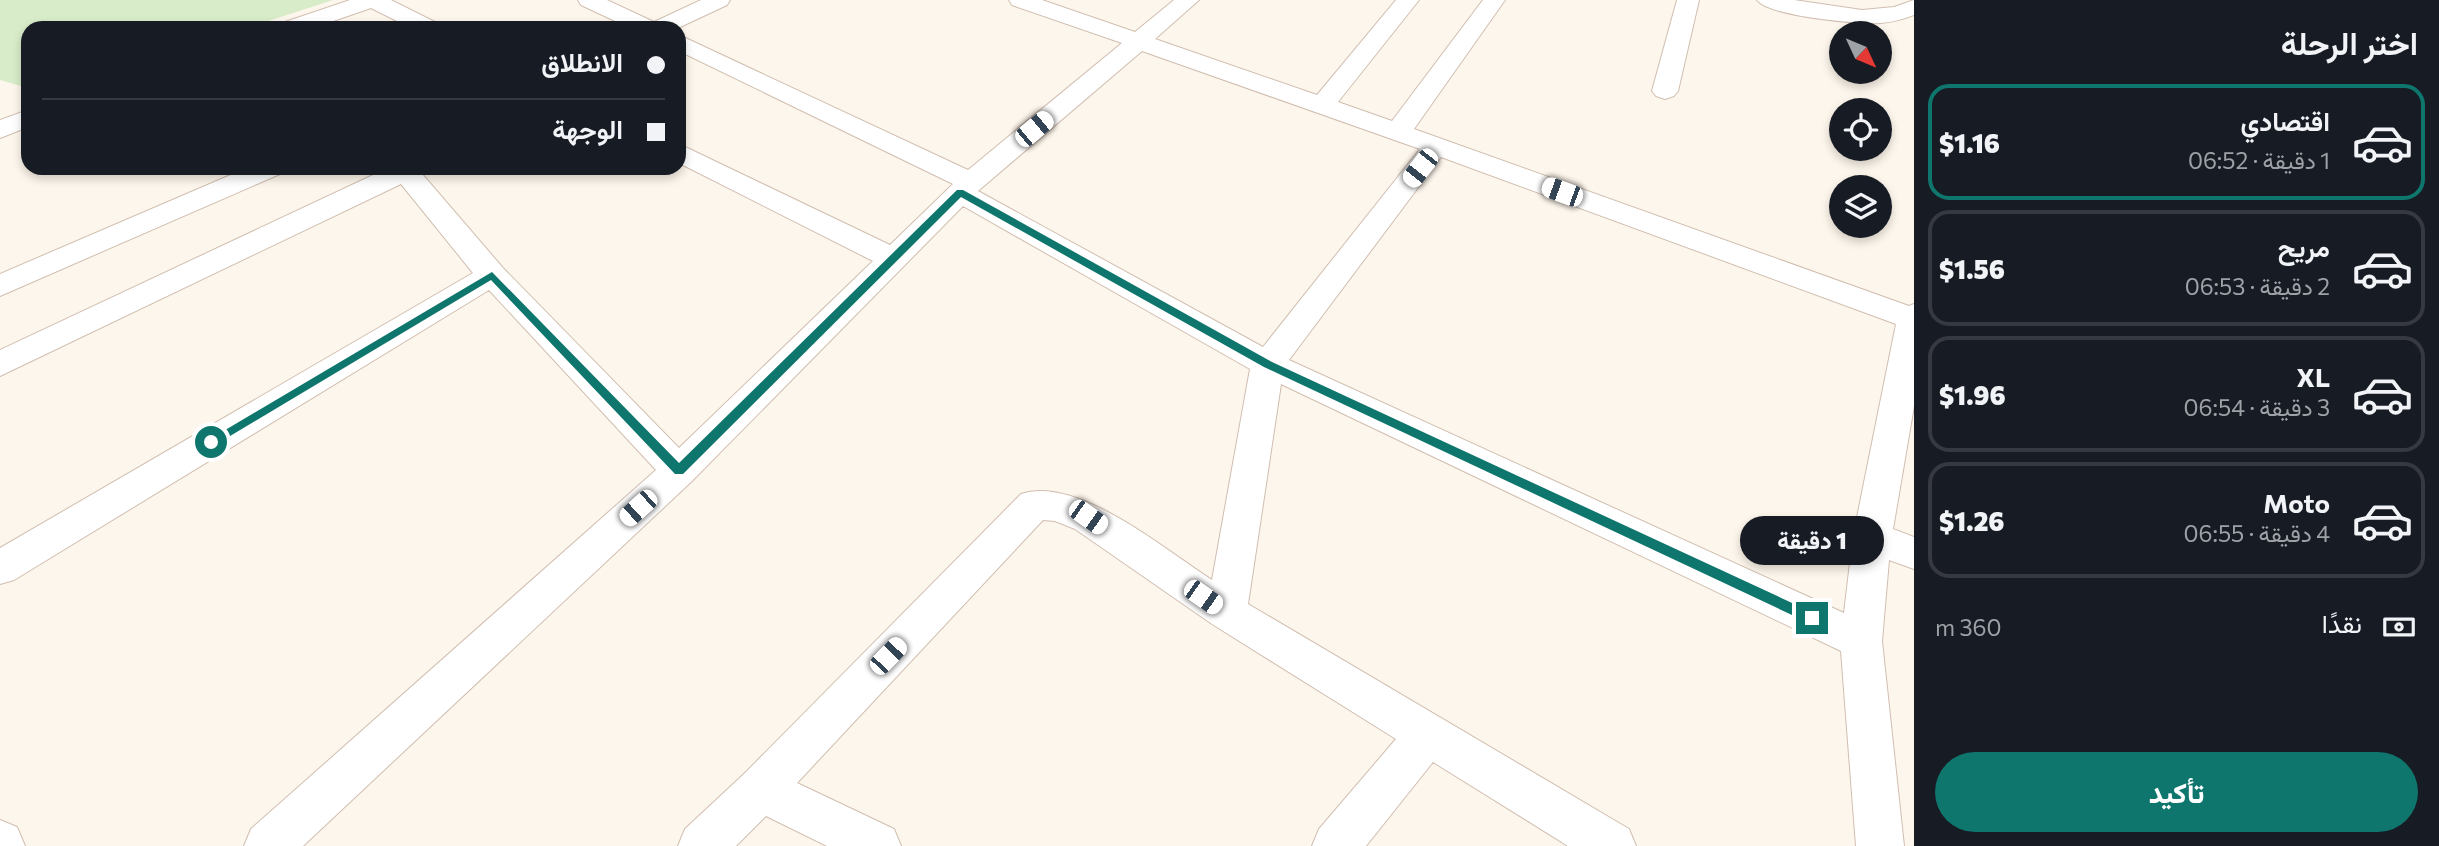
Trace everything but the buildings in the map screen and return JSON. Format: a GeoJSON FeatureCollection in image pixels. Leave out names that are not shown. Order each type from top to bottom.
{"type":"FeatureCollection","features":[{"type":"Feature","properties":{"kind":"street"},"geometry":{"type":"LineString","coordinates":[[310,21],[372,0],[415,21]]}},
{"type":"Feature","properties":{"kind":"street"},"geometry":{"type":"LineString","coordinates":[[589,0],[634,21]]}},
{"type":"Feature","properties":{"kind":"street"},"geometry":{"type":"LineString","coordinates":[[674,21],[719,0]]}},
{"type":"Feature","properties":{"kind":"street"},"geometry":{"type":"LineString","coordinates":[[1020,0],[1398,132],[1914,318],[1872,537],[1861,641],[1880,846]]}},
{"type":"Feature","properties":{"kind":"street"},"geometry":{"type":"LineString","coordinates":[[268,846],[679,471],[895,260],[965,187],[1188,0]]}},
{"type":"Feature","properties":{"kind":"street"},"geometry":{"type":"LineString","coordinates":[[1398,132],[1494,0]]}},
{"type":"Feature","properties":{"kind":"street"},"geometry":{"type":"LineString","coordinates":[[1665,91],[1688,0]]}},
{"type":"Feature","properties":{"kind":"street"},"geometry":{"type":"LineString","coordinates":[[1768,0],[1827,13],[1871,16],[1911,11]]}},
{"type":"Feature","properties":{"kind":"street"},"geometry":{"type":"LineString","coordinates":[[1321,107],[1400,2]]}},
{"type":"Feature","properties":{"kind":"street"},"geometry":{"type":"LineString","coordinates":[[686,46],[965,187],[1268,364],[1861,641]]}},
{"type":"Feature","properties":{"kind":"street"},"geometry":{"type":"LineString","coordinates":[[1226,612],[1268,364],[1436,146]]}},
{"type":"Feature","properties":{"kind":"street"},"geometry":{"type":"LineString","coordinates":[[686,156],[895,260]]}},
{"type":"Feature","properties":{"kind":"street"},"geometry":{"type":"LineString","coordinates":[[0,286],[254,175]]}},
{"type":"Feature","properties":{"kind":"street"},"geometry":{"type":"LineString","coordinates":[[0,364],[393,175]]}},
{"type":"Feature","properties":{"kind":"street"},"geometry":{"type":"LineString","coordinates":[[407,175],[492,275],[679,471]]}},
{"type":"Feature","properties":{"kind":"street"},"geometry":{"type":"LineString","coordinates":[[0,568],[492,275]]}},
{"type":"Feature","properties":{"kind":"street"},"geometry":{"type":"LineString","coordinates":[[702,846],[761,789],[1034,504],[1059,506],[1088,517],[1226,612],[1612,846]]}},
{"type":"Feature","properties":{"kind":"street"},"geometry":{"type":"LineString","coordinates":[[1872,537],[1914,553]]}},
{"type":"Feature","properties":{"kind":"street"},"geometry":{"type":"LineString","coordinates":[[1336,846],[1429,733]]}},
{"type":"Feature","properties":{"kind":"street"},"geometry":{"type":"LineString","coordinates":[[761,789],[877,846]]}},
{"type":"Feature","properties":{"kind":"green space"},"geometry":{"type":"Polygon","coordinates":[[[0,0],[333,0],[268,21],[21,21],[21,86],[0,80],[0,0]]]}},
{"type":"Feature","properties":{"kind":"route"},"geometry":{"type":"LineString","coordinates":[[211,442],[492,275],[679,471],[895,260],[960,192],[1268,364],[1812,618]]}}]}
